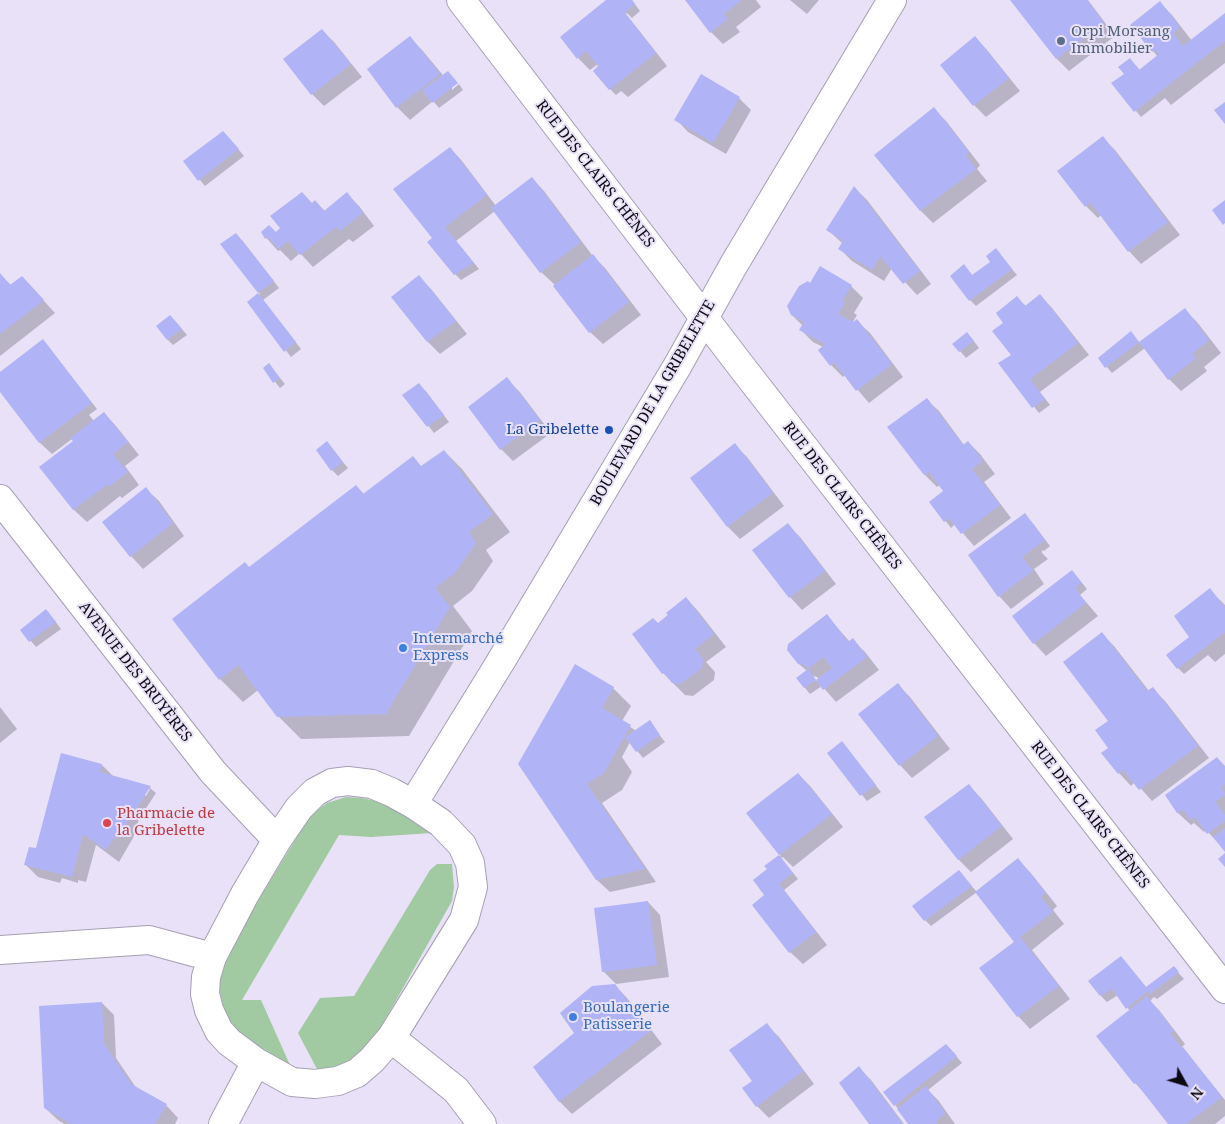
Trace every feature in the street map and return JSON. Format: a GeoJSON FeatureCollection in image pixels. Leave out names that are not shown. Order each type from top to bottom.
{"type":"FeatureCollection","features":[{"type":"Feature","properties":{"kind":"street","name":"RUE DES CLAIRS CHÊNES"},"geometry":{"type":"LineString","coordinates":[[461,0],[1225,989]]}},
{"type":"Feature","properties":{"kind":"street","name":"BOULEVARD DE LA GRIBELETTE"},"geometry":{"type":"LineString","coordinates":[[413,804],[678,365],[704,317],[892,0]]}},
{"type":"Feature","properties":{"kind":"street","name":"AVENUE DES BRUYÈRES"},"geometry":{"type":"LineString","coordinates":[[0,498],[213,772],[278,840]]}},
{"type":"Feature","properties":{"kind":"street"},"geometry":{"type":"LineString","coordinates":[[348,781],[372,784],[413,804],[441,823],[462,845],[470,863],[473,887],[464,920],[391,1038],[372,1060],[357,1073],[338,1080],[315,1084],[292,1082],[256,1062],[229,1042],[210,1017],[205,994],[206,977],[212,957],[245,894],[278,840],[299,808],[315,792],[332,783],[348,781]]}},
{"type":"Feature","properties":{"kind":"street"},"geometry":{"type":"LineString","coordinates":[[0,950],[149,940],[212,957]]}},
{"type":"Feature","properties":{"kind":"street"},"geometry":{"type":"LineString","coordinates":[[391,1038],[456,1090],[482,1124]]}},
{"type":"Feature","properties":{"kind":"street"},"geometry":{"type":"LineString","coordinates":[[223,1124],[256,1062]]}},
{"type":"Feature","properties":{"kind":"green space"},"geometry":{"type":"Polygon","coordinates":[[[346,797],[385,803],[401,810],[432,833],[371,837],[339,835],[242,1000],[261,1000],[290,1065],[248,1040],[232,1026],[224,1010],[219,978],[225,959],[248,917],[311,814],[327,803],[346,797]]]}},
{"type":"Feature","properties":{"kind":"green space"},"geometry":{"type":"Polygon","coordinates":[[[437,864],[452,864],[454,887],[452,901],[394,1004],[371,1043],[356,1057],[337,1067],[318,1071],[298,1033],[320,998],[354,996],[430,870],[437,864]]]}},
{"type":"Feature","properties":{"kind":"building"},"geometry":{"type":"Polygon","coordinates":[[[606,0],[632,0],[635,4],[625,13],[656,53],[609,90],[593,71],[598,66],[586,51],[577,59],[560,37],[606,0]]]}},
{"type":"Feature","properties":{"kind":"building"},"geometry":{"type":"Polygon","coordinates":[[[685,0],[742,0],[724,14],[728,19],[710,33],[685,0]]]}},
{"type":"Feature","properties":{"kind":"building","name":"Orpi Morsang Immobilier"},"geometry":{"type":"Polygon","coordinates":[[[1010,0],[1087,0],[1104,23],[1056,59],[1010,0]]]}},
{"type":"Feature","properties":{"kind":"building"},"geometry":{"type":"Polygon","coordinates":[[[1160,1],[1180,27],[1173,33],[1183,46],[1225,13],[1225,41],[1134,112],[1111,83],[1124,74],[1118,67],[1130,58],[1139,70],[1159,54],[1155,50],[1152,52],[1130,25],[1160,1]]]}},
{"type":"Feature","properties":{"kind":"building"},"geometry":{"type":"Polygon","coordinates":[[[322,29],[351,64],[311,95],[283,59],[322,29]]]}},
{"type":"Feature","properties":{"kind":"building"},"geometry":{"type":"Polygon","coordinates":[[[410,36],[440,74],[396,108],[367,69],[410,36]]]}},
{"type":"Feature","properties":{"kind":"building"},"geometry":{"type":"Polygon","coordinates":[[[975,36],[1009,78],[973,106],[940,65],[975,36]]]}},
{"type":"Feature","properties":{"kind":"building"},"geometry":{"type":"Polygon","coordinates":[[[448,71],[458,83],[432,103],[422,90],[448,71]]]}},
{"type":"Feature","properties":{"kind":"building"},"geometry":{"type":"Polygon","coordinates":[[[701,74],[740,97],[713,143],[674,120],[701,74]]]}},
{"type":"Feature","properties":{"kind":"building"},"geometry":{"type":"Polygon","coordinates":[[[1225,102],[1225,124],[1214,110],[1225,102]]]}},
{"type":"Feature","properties":{"kind":"building"},"geometry":{"type":"Polygon","coordinates":[[[934,107],[969,152],[966,156],[976,169],[920,211],[874,155],[934,107]]]}},
{"type":"Feature","properties":{"kind":"building"},"geometry":{"type":"Polygon","coordinates":[[[223,131],[239,149],[198,181],[183,161],[223,131]]]}},
{"type":"Feature","properties":{"kind":"building"},"geometry":{"type":"Polygon","coordinates":[[[1103,136],[1168,222],[1128,252],[1090,202],[1085,207],[1057,171],[1103,136]]]}},
{"type":"Feature","properties":{"kind":"building"},"geometry":{"type":"Polygon","coordinates":[[[450,147],[487,195],[445,227],[474,263],[454,275],[427,242],[432,238],[393,189],[450,147]]]}},
{"type":"Feature","properties":{"kind":"building"},"geometry":{"type":"Polygon","coordinates":[[[532,177],[581,242],[540,273],[491,208],[532,177]]]}},
{"type":"Feature","properties":{"kind":"building"},"geometry":{"type":"Polygon","coordinates":[[[854,186],[920,271],[903,284],[880,256],[872,270],[838,249],[843,241],[826,230],[854,186]]]}},
{"type":"Feature","properties":{"kind":"building"},"geometry":{"type":"Polygon","coordinates":[[[302,192],[312,203],[315,200],[324,211],[347,192],[363,213],[340,231],[336,227],[300,255],[288,241],[278,249],[268,237],[265,239],[261,232],[269,225],[276,232],[280,228],[270,216],[302,192]]]}},
{"type":"Feature","properties":{"kind":"building"},"geometry":{"type":"Polygon","coordinates":[[[1225,200],[1225,223],[1223,225],[1212,210],[1225,200]]]}},
{"type":"Feature","properties":{"kind":"building"},"geometry":{"type":"Polygon","coordinates":[[[236,233],[274,281],[258,293],[220,244],[236,233]]]}},
{"type":"Feature","properties":{"kind":"building"},"geometry":{"type":"Polygon","coordinates":[[[996,248],[1012,269],[969,301],[950,276],[964,264],[972,275],[990,262],[986,256],[996,248]]]}},
{"type":"Feature","properties":{"kind":"building"},"geometry":{"type":"Polygon","coordinates":[[[593,254],[629,302],[589,333],[553,286],[593,254]]]}},
{"type":"Feature","properties":{"kind":"building"},"geometry":{"type":"Polygon","coordinates":[[[820,266],[852,285],[842,301],[845,302],[838,314],[853,322],[857,319],[892,364],[856,391],[834,362],[830,366],[818,350],[825,344],[799,330],[804,322],[791,315],[787,306],[799,286],[808,281],[810,283],[820,266]]]}},
{"type":"Feature","properties":{"kind":"building"},"geometry":{"type":"Polygon","coordinates":[[[0,273],[10,285],[22,276],[44,300],[0,334],[0,273]]]}},
{"type":"Feature","properties":{"kind":"building"},"geometry":{"type":"Polygon","coordinates":[[[419,275],[456,321],[427,342],[391,297],[419,275]]]}},
{"type":"Feature","properties":{"kind":"building"},"geometry":{"type":"Polygon","coordinates":[[[258,293],[296,342],[284,352],[247,302],[258,293]]]}},
{"type":"Feature","properties":{"kind":"building"},"geometry":{"type":"Polygon","coordinates":[[[1040,294],[1078,343],[1030,379],[1045,399],[1032,408],[998,363],[1011,355],[992,331],[1003,323],[996,313],[1017,296],[1025,306],[1040,294]]]}},
{"type":"Feature","properties":{"kind":"building"},"geometry":{"type":"Polygon","coordinates":[[[1185,308],[1209,340],[1192,354],[1196,358],[1168,380],[1139,342],[1185,308]]]}},
{"type":"Feature","properties":{"kind":"building"},"geometry":{"type":"Polygon","coordinates":[[[170,315],[182,329],[167,340],[156,326],[170,315]]]}},
{"type":"Feature","properties":{"kind":"building"},"geometry":{"type":"Polygon","coordinates":[[[1131,331],[1139,342],[1105,368],[1098,358],[1131,331]]]}},
{"type":"Feature","properties":{"kind":"building"},"geometry":{"type":"Polygon","coordinates":[[[967,332],[974,341],[959,352],[952,344],[967,332]]]}},
{"type":"Feature","properties":{"kind":"building"},"geometry":{"type":"Polygon","coordinates":[[[43,339],[92,403],[39,443],[0,392],[0,372],[43,339]]]}},
{"type":"Feature","properties":{"kind":"building"},"geometry":{"type":"Polygon","coordinates":[[[269,363],[280,378],[273,383],[263,368],[269,363]]]}},
{"type":"Feature","properties":{"kind":"building"},"geometry":{"type":"Polygon","coordinates":[[[507,377],[540,420],[500,450],[468,407],[507,377]]]}},
{"type":"Feature","properties":{"kind":"building"},"geometry":{"type":"Polygon","coordinates":[[[419,383],[444,415],[427,427],[402,395],[419,383]]]}},
{"type":"Feature","properties":{"kind":"building"},"geometry":{"type":"Polygon","coordinates":[[[927,398],[963,445],[968,441],[983,461],[972,469],[1000,505],[961,534],[949,518],[944,522],[929,502],[943,491],[929,472],[924,475],[887,427],[927,398]]]}},
{"type":"Feature","properties":{"kind":"building"},"geometry":{"type":"Polygon","coordinates":[[[104,412],[128,442],[113,454],[128,472],[109,487],[108,484],[73,510],[39,467],[73,441],[70,438],[104,412]]]}},
{"type":"Feature","properties":{"kind":"building"},"geometry":{"type":"Polygon","coordinates":[[[327,441],[343,462],[331,471],[316,450],[327,441]]]}},
{"type":"Feature","properties":{"kind":"building"},"geometry":{"type":"Polygon","coordinates":[[[735,443],[773,493],[727,527],[690,478],[735,443]]]}},
{"type":"Feature","properties":{"kind":"building"},"geometry":{"type":"Polygon","coordinates":[[[444,450],[493,514],[469,532],[476,543],[455,573],[435,588],[450,607],[386,714],[277,717],[238,665],[219,680],[172,619],[245,562],[249,567],[356,485],[363,494],[413,456],[421,466],[444,450]]]}},
{"type":"Feature","properties":{"kind":"building"},"geometry":{"type":"Polygon","coordinates":[[[146,487],[173,523],[130,557],[102,522],[146,487]]]}},
{"type":"Feature","properties":{"kind":"building"},"geometry":{"type":"Polygon","coordinates":[[[1025,513],[1045,540],[1022,557],[1033,571],[998,597],[968,555],[1025,513]]]}},
{"type":"Feature","properties":{"kind":"building"},"geometry":{"type":"Polygon","coordinates":[[[788,523],[825,571],[789,598],[752,550],[788,523]]]}},
{"type":"Feature","properties":{"kind":"building"},"geometry":{"type":"Polygon","coordinates":[[[1072,570],[1082,583],[1075,588],[1086,603],[1033,644],[1012,616],[1072,570]]]}},
{"type":"Feature","properties":{"kind":"building"},"geometry":{"type":"Polygon","coordinates":[[[1210,588],[1225,608],[1225,632],[1177,669],[1166,655],[1189,637],[1174,616],[1210,588]]]}},
{"type":"Feature","properties":{"kind":"building"},"geometry":{"type":"Polygon","coordinates":[[[686,597],[714,634],[695,649],[703,659],[702,668],[680,684],[672,683],[664,673],[662,674],[632,634],[653,618],[658,623],[668,615],[666,613],[686,597]]]}},
{"type":"Feature","properties":{"kind":"building"},"geometry":{"type":"Polygon","coordinates":[[[46,609],[56,622],[29,642],[20,630],[46,609]]]}},
{"type":"Feature","properties":{"kind":"building"},"geometry":{"type":"Polygon","coordinates":[[[827,614],[848,642],[853,638],[867,657],[823,690],[816,680],[832,668],[823,657],[808,669],[804,665],[798,664],[787,650],[788,644],[827,614]]]}},
{"type":"Feature","properties":{"kind":"building"},"geometry":{"type":"Polygon","coordinates":[[[1102,632],[1147,691],[1153,687],[1198,746],[1139,790],[1123,770],[1118,774],[1101,753],[1108,748],[1095,730],[1108,721],[1063,662],[1102,632]]]}},
{"type":"Feature","properties":{"kind":"building"},"geometry":{"type":"Polygon","coordinates":[[[575,664],[614,687],[602,708],[631,725],[604,773],[587,784],[645,869],[596,880],[518,764],[575,664]]]}},
{"type":"Feature","properties":{"kind":"building"},"geometry":{"type":"Polygon","coordinates":[[[808,669],[816,680],[804,688],[796,678],[808,669]]]}},
{"type":"Feature","properties":{"kind":"building"},"geometry":{"type":"Polygon","coordinates":[[[898,683],[938,736],[899,766],[858,714],[898,683]]]}},
{"type":"Feature","properties":{"kind":"building"},"geometry":{"type":"Polygon","coordinates":[[[650,720],[660,735],[636,752],[625,737],[650,720]]]}},
{"type":"Feature","properties":{"kind":"building"},"geometry":{"type":"Polygon","coordinates":[[[842,741],[876,785],[860,796],[827,753],[842,741]]]}},
{"type":"Feature","properties":{"kind":"building"},"geometry":{"type":"Polygon","coordinates":[[[61,753],[102,764],[100,772],[151,786],[106,850],[83,834],[72,877],[24,865],[29,847],[36,848],[61,753]]]}},
{"type":"Feature","properties":{"kind":"building"},"geometry":{"type":"Polygon","coordinates":[[[1217,757],[1225,767],[1225,784],[1221,787],[1225,795],[1215,802],[1225,815],[1225,821],[1207,834],[1195,817],[1190,820],[1183,810],[1177,813],[1165,795],[1217,757]]]}},
{"type":"Feature","properties":{"kind":"building"},"geometry":{"type":"Polygon","coordinates":[[[798,773],[832,814],[779,855],[746,813],[798,773]]]}},
{"type":"Feature","properties":{"kind":"building"},"geometry":{"type":"Polygon","coordinates":[[[969,784],[1002,826],[958,860],[924,817],[969,784]]]}},
{"type":"Feature","properties":{"kind":"building"},"geometry":{"type":"Polygon","coordinates":[[[1225,828],[1225,852],[1213,837],[1225,828]]]}},
{"type":"Feature","properties":{"kind":"building"},"geometry":{"type":"Polygon","coordinates":[[[1225,853],[1225,867],[1218,859],[1225,853]]]}},
{"type":"Feature","properties":{"kind":"building"},"geometry":{"type":"Polygon","coordinates":[[[779,855],[793,873],[779,884],[816,932],[789,953],[752,905],[764,895],[753,880],[767,869],[764,866],[779,855]]]}},
{"type":"Feature","properties":{"kind":"building"},"geometry":{"type":"Polygon","coordinates":[[[1018,858],[1046,893],[1041,897],[1053,912],[1020,937],[1059,986],[1017,1017],[979,968],[1014,942],[975,892],[1018,858]]]}},
{"type":"Feature","properties":{"kind":"building"},"geometry":{"type":"Polygon","coordinates":[[[959,870],[972,886],[924,921],[912,906],[959,870]]]}},
{"type":"Feature","properties":{"kind":"building"},"geometry":{"type":"Polygon","coordinates":[[[648,901],[657,965],[602,972],[594,908],[648,901]]]}},
{"type":"Feature","properties":{"kind":"building"},"geometry":{"type":"Polygon","coordinates":[[[1121,956],[1146,987],[1174,966],[1179,972],[1150,994],[1148,991],[1126,1009],[1112,989],[1100,996],[1088,981],[1121,956]]]}},
{"type":"Feature","properties":{"kind":"building"},"geometry":{"type":"Polygon","coordinates":[[[615,984],[650,1031],[559,1102],[533,1067],[574,1033],[560,1013],[592,986],[615,984]]]}},
{"type":"Feature","properties":{"kind":"building"},"geometry":{"type":"Polygon","coordinates":[[[1147,996],[1174,1031],[1170,1034],[1183,1047],[1222,1097],[1186,1124],[1168,1124],[1096,1036],[1147,996]]]}},
{"type":"Feature","properties":{"kind":"building"},"geometry":{"type":"Polygon","coordinates":[[[102,1002],[104,1044],[131,1084],[167,1104],[155,1124],[71,1124],[44,1108],[39,1006],[102,1002]]]}},
{"type":"Feature","properties":{"kind":"building"},"geometry":{"type":"Polygon","coordinates":[[[767,1023],[803,1071],[756,1107],[742,1088],[752,1081],[729,1050],[767,1023]]]}},
{"type":"Feature","properties":{"kind":"building"},"geometry":{"type":"Polygon","coordinates":[[[946,1044],[957,1056],[894,1106],[883,1092],[946,1044]]]}},
{"type":"Feature","properties":{"kind":"building"},"geometry":{"type":"Polygon","coordinates":[[[859,1066],[903,1124],[869,1124],[839,1083],[859,1066]]]}},
{"type":"Feature","properties":{"kind":"building"},"geometry":{"type":"Polygon","coordinates":[[[926,1086],[945,1113],[936,1121],[938,1124],[908,1124],[897,1109],[926,1086]]]}},
{"type":"Feature","properties":{"kind":"place","name":"Orpi Morsang Immobilier"},"geometry":{"type":"Point","coordinates":[1061,41]}},
{"type":"Feature","properties":{"kind":"place","name":"La Gribelette"},"geometry":{"type":"Point","coordinates":[609,430]}},
{"type":"Feature","properties":{"kind":"place","name":"Intermarché Express"},"geometry":{"type":"Point","coordinates":[403,648]}},
{"type":"Feature","properties":{"kind":"place","name":"Pharmacie de la Gribelette"},"geometry":{"type":"Point","coordinates":[107,823]}},
{"type":"Feature","properties":{"kind":"place","name":"Boulangerie Patisserie"},"geometry":{"type":"Point","coordinates":[573,1017]}}]}
